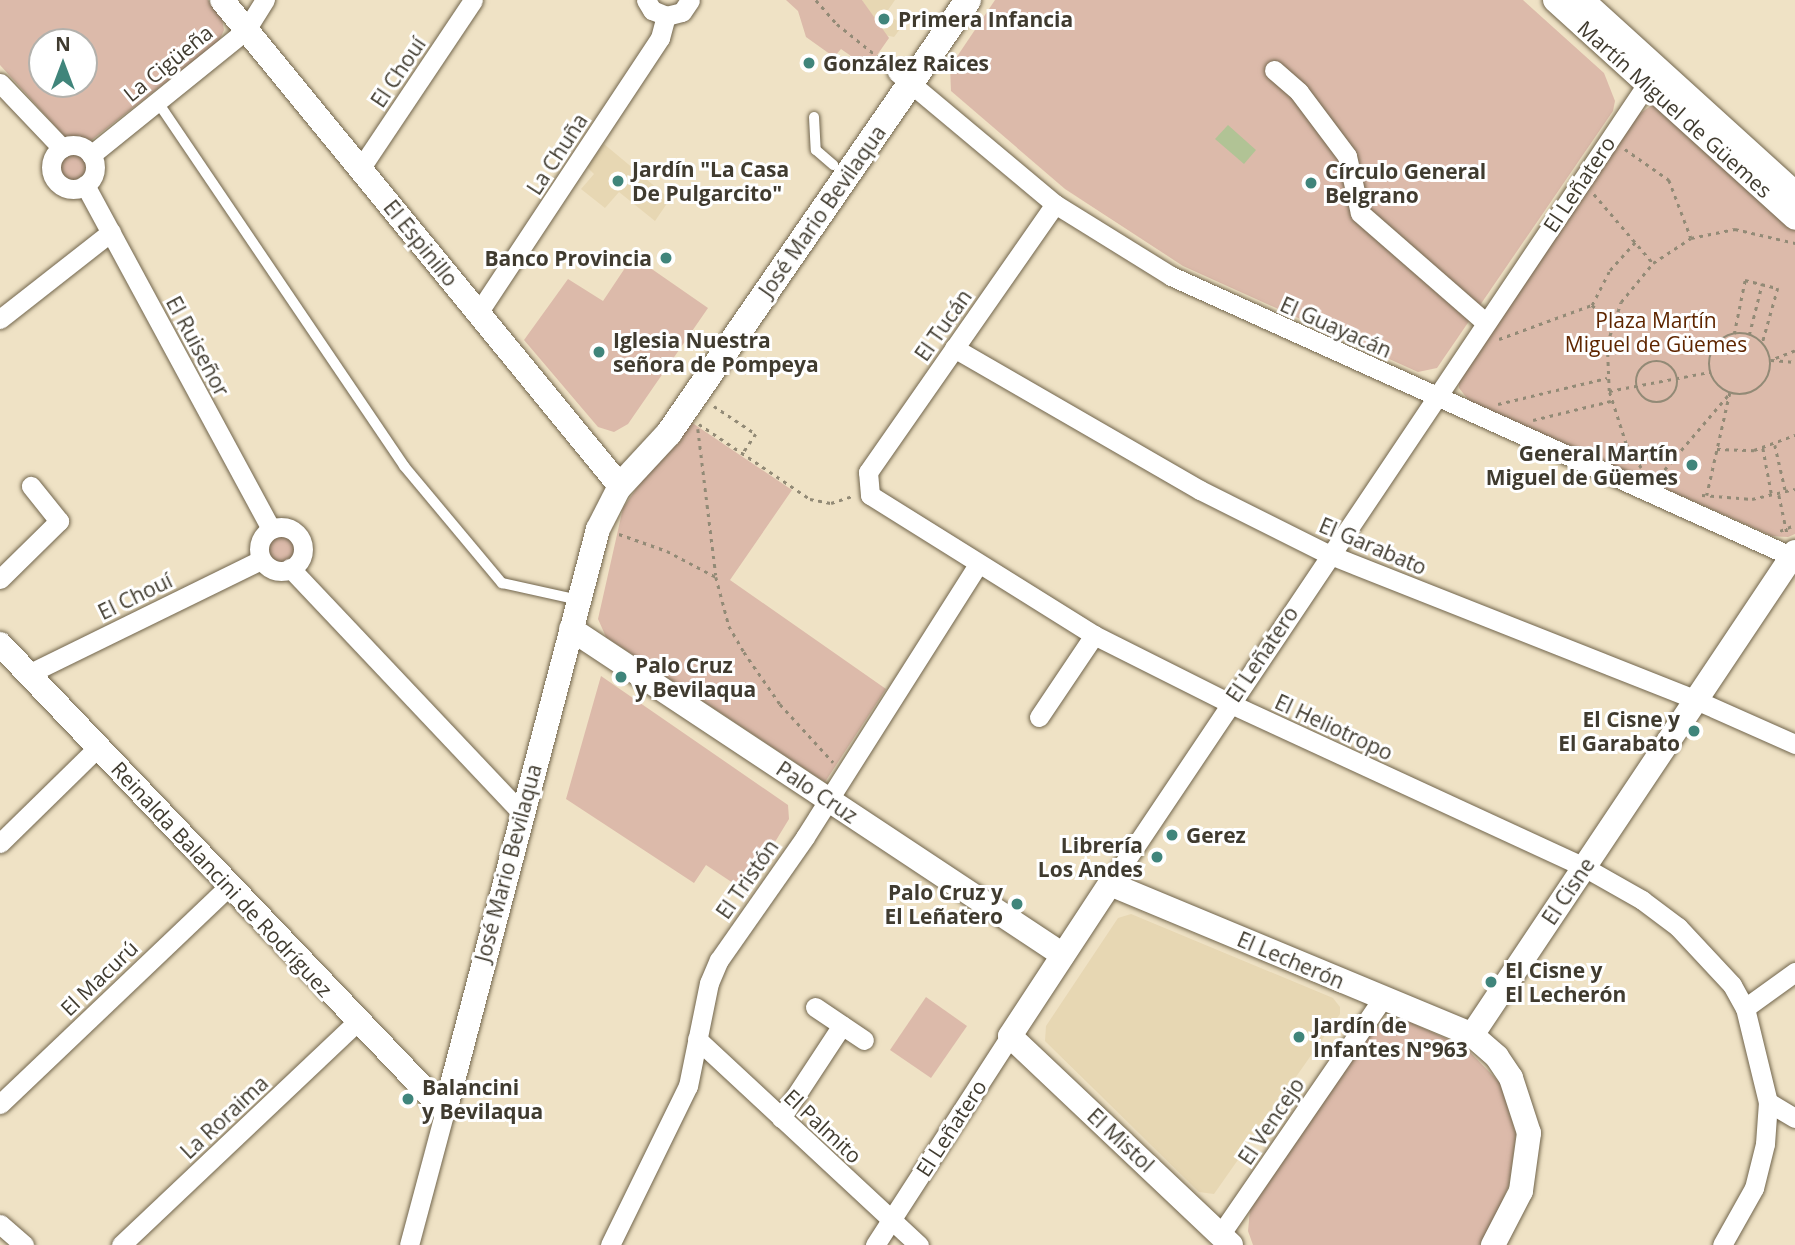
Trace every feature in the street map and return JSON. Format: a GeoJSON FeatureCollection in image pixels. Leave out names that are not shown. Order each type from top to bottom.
{"type":"FeatureCollection","features":[{"type":"Feature","properties":{"kind":"main road","name":"José Mario Bevilaqua"},"geometry":{"type":"LineString","coordinates":[[620,485],[668,433],[904,78],[947,0]]}},
{"type":"Feature","properties":{"kind":"main road","name":"José Mario Bevilaqua"},"geometry":{"type":"LineString","coordinates":[[620,485],[654,423],[833,165],[968,0]]}},
{"type":"Feature","properties":{"kind":"street","name":"El Espinillo"},"geometry":{"type":"LineString","coordinates":[[222,0],[620,485]]}},
{"type":"Feature","properties":{"kind":"street","name":"La Cigüeña"},"geometry":{"type":"LineString","coordinates":[[91,155],[246,30],[265,0]]}},
{"type":"Feature","properties":{"kind":"street","name":"El Chouí"},"geometry":{"type":"LineString","coordinates":[[360,169],[473,0]]}},
{"type":"Feature","properties":{"kind":"street"},"geometry":{"type":"LineString","coordinates":[[646,0],[652,10],[666,16],[682,12],[690,0]]}},
{"type":"Feature","properties":{"kind":"street","name":"Martín Miguel de Güemes"},"geometry":{"type":"LineString","coordinates":[[1555,0],[1653,76],[1795,193]]}},
{"type":"Feature","properties":{"kind":"street","name":"Martín Miguel de Güemes"},"geometry":{"type":"LineString","coordinates":[[1582,0],[1653,76],[1795,218]]}},
{"type":"Feature","properties":{"kind":"street","name":"La Chuña"},"geometry":{"type":"LineString","coordinates":[[478,313],[660,38],[666,16]]}},
{"type":"Feature","properties":{"kind":"street"},"geometry":{"type":"LineString","coordinates":[[1274,70],[1299,92],[1348,156],[1360,213],[1491,327]]}},
{"type":"Feature","properties":{"kind":"street","name":"El Leñatero"},"geometry":{"type":"LineString","coordinates":[[875,1245],[1328,554],[1435,396],[1491,327],[1653,76]]}},
{"type":"Feature","properties":{"kind":"street","name":"El Guayacán"},"geometry":{"type":"LineString","coordinates":[[904,78],[1055,204],[1171,276],[1435,396],[1792,550]]}},
{"type":"Feature","properties":{"kind":"street"},"geometry":{"type":"LineString","coordinates":[[0,83],[62,148]]}},
{"type":"Feature","properties":{"kind":"street"},"geometry":{"type":"LineString","coordinates":[[81,147],[91,155],[94,175],[85,186],[65,188],[54,179],[52,158],[62,148],[81,147]]}},
{"type":"Feature","properties":{"kind":"street","name":"El Ruiseñor"},"geometry":{"type":"LineString","coordinates":[[85,186],[271,529]]}},
{"type":"Feature","properties":{"kind":"street","name":"El Tucán"},"geometry":{"type":"LineString","coordinates":[[867,478],[1055,204]]}},
{"type":"Feature","properties":{"kind":"street"},"geometry":{"type":"LineString","coordinates":[[0,319],[111,232]]}},
{"type":"Feature","properties":{"kind":"street","name":"El Garabato"},"geometry":{"type":"LineString","coordinates":[[954,348],[1200,491],[1328,554],[1696,699],[1795,744]]}},
{"type":"Feature","properties":{"kind":"street","name":"El Heliotropo"},"geometry":{"type":"LineString","coordinates":[[867,478],[879,503],[1094,635],[1229,703],[1584,867],[1642,900],[1678,927],[1732,985],[1745,1008],[1768,1102],[1765,1144],[1754,1188],[1722,1245]]}},
{"type":"Feature","properties":{"kind":"street","name":"José Mario Bevilaqua"},"geometry":{"type":"LineString","coordinates":[[413,1243],[521,813],[598,529],[620,485]]}},
{"type":"Feature","properties":{"kind":"street"},"geometry":{"type":"LineString","coordinates":[[0,579],[60,521],[32,486]]}},
{"type":"Feature","properties":{"kind":"street"},"geometry":{"type":"LineString","coordinates":[[284,527],[301,539],[300,559],[290,569],[271,569],[261,560],[261,539],[271,529],[284,527]]}},
{"type":"Feature","properties":{"kind":"street","name":"El Cisne"},"geometry":{"type":"LineString","coordinates":[[1472,1035],[1792,550]]}},
{"type":"Feature","properties":{"kind":"street","name":"El Chouí"},"geometry":{"type":"LineString","coordinates":[[28,674],[261,560]]}},
{"type":"Feature","properties":{"kind":"street","name":"El Tristón"},"geometry":{"type":"LineString","coordinates":[[610,1245],[678,1113],[719,960],[829,800],[978,564]]}},
{"type":"Feature","properties":{"kind":"street"},"geometry":{"type":"LineString","coordinates":[[290,569],[521,813]]}},
{"type":"Feature","properties":{"kind":"street","name":"Palo Cruz"},"geometry":{"type":"LineString","coordinates":[[571,629],[1063,955]]}},
{"type":"Feature","properties":{"kind":"street"},"geometry":{"type":"LineString","coordinates":[[1039,717],[1094,635]]}},
{"type":"Feature","properties":{"kind":"street","name":"Reinalda Balancini de Rodríguez"},"geometry":{"type":"LineString","coordinates":[[0,645],[357,1022],[445,1111]]}},
{"type":"Feature","properties":{"kind":"street"},"geometry":{"type":"LineString","coordinates":[[0,843],[97,748]]}},
{"type":"Feature","properties":{"kind":"street","name":"El Lecherón"},"geometry":{"type":"LineString","coordinates":[[1110,884],[1472,1035]]}},
{"type":"Feature","properties":{"kind":"street","name":"El Macurú"},"geometry":{"type":"LineString","coordinates":[[0,1104],[229,886]]}},
{"type":"Feature","properties":{"kind":"street"},"geometry":{"type":"LineString","coordinates":[[1745,1008],[1795,972]]}},
{"type":"Feature","properties":{"kind":"street","name":"El Vencejo"},"geometry":{"type":"LineString","coordinates":[[1226,1240],[1383,998]]}},
{"type":"Feature","properties":{"kind":"street"},"geometry":{"type":"LineString","coordinates":[[815,1007],[863,1040]]}},
{"type":"Feature","properties":{"kind":"street","name":"La Roraima"},"geometry":{"type":"LineString","coordinates":[[121,1245],[357,1022]]}},
{"type":"Feature","properties":{"kind":"street"},"geometry":{"type":"LineString","coordinates":[[781,1118],[842,1025]]}},
{"type":"Feature","properties":{"kind":"street"},"geometry":{"type":"LineString","coordinates":[[1472,1035],[1497,1057],[1511,1078],[1529,1133],[1521,1191],[1496,1244]]}},
{"type":"Feature","properties":{"kind":"street","name":"El Mistol"},"geometry":{"type":"LineString","coordinates":[[1010,1036],[1226,1240]]}},
{"type":"Feature","properties":{"kind":"street","name":"El Palmito"},"geometry":{"type":"LineString","coordinates":[[697,1039],[919,1245]]}},
{"type":"Feature","properties":{"kind":"street"},"geometry":{"type":"LineString","coordinates":[[1768,1102],[1795,1118]]}},
{"type":"Feature","properties":{"kind":"street"},"geometry":{"type":"LineString","coordinates":[[0,1224],[24,1245]]}},
{"type":"Feature","properties":{"kind":"lane"},"geometry":{"type":"LineString","coordinates":[[157,101],[404,466],[502,583],[579,600]]}},
{"type":"Feature","properties":{"kind":"lane"},"geometry":{"type":"LineString","coordinates":[[814,117],[816,150],[833,165]]}},
{"type":"Feature","properties":{"kind":"path"},"geometry":{"type":"LineString","coordinates":[[816,0],[844,31],[904,78]]}},
{"type":"Feature","properties":{"kind":"path"},"geometry":{"type":"LineString","coordinates":[[1628,137],[1621,148],[1669,180],[1691,238]]}},
{"type":"Feature","properties":{"kind":"path"},"geometry":{"type":"LineString","coordinates":[[1584,202],[1591,191],[1653,263]]}},
{"type":"Feature","properties":{"kind":"path"},"geometry":{"type":"LineString","coordinates":[[1627,466],[1642,471],[1626,444],[1611,401],[1607,378],[1611,323],[1621,302],[1653,263],[1691,238],[1735,229],[1795,243]]}},
{"type":"Feature","properties":{"kind":"path"},"geometry":{"type":"LineString","coordinates":[[1491,327],[1489,342],[1592,305],[1610,270],[1635,242]]}},
{"type":"Feature","properties":{"kind":"path"},"geometry":{"type":"LineString","coordinates":[[1734,334],[1745,280],[1778,288],[1762,343]]}},
{"type":"Feature","properties":{"kind":"path"},"geometry":{"type":"LineString","coordinates":[[1749,335],[1762,284]]}},
{"type":"Feature","properties":{"kind":"path"},"geometry":{"type":"LineString","coordinates":[[1592,305],[1611,323]]}},
{"type":"Feature","properties":{"kind":"path"},"geometry":{"type":"LineString","coordinates":[[1734,334],[1749,335],[1762,343],[1771,360],[1767,381],[1751,394],[1730,393],[1710,372],[1717,344],[1734,334]]}},
{"type":"Feature","properties":{"kind":"path"},"geometry":{"type":"LineString","coordinates":[[1771,360],[1795,351]]}},
{"type":"Feature","properties":{"kind":"path"},"geometry":{"type":"LineString","coordinates":[[1771,360],[1795,362]]}},
{"type":"Feature","properties":{"kind":"path"},"geometry":{"type":"LineString","coordinates":[[1653,361],[1672,366],[1678,378],[1671,398],[1657,403],[1644,399],[1636,386],[1641,367],[1653,361]]}},
{"type":"Feature","properties":{"kind":"path"},"geometry":{"type":"LineString","coordinates":[[1609,391],[1710,372]]}},
{"type":"Feature","properties":{"kind":"path"},"geometry":{"type":"LineString","coordinates":[[1507,410],[1496,404],[1607,378]]}},
{"type":"Feature","properties":{"kind":"path"},"geometry":{"type":"LineString","coordinates":[[1707,496],[1730,393]]}},
{"type":"Feature","properties":{"kind":"path"},"geometry":{"type":"LineString","coordinates":[[1657,479],[1730,393]]}},
{"type":"Feature","properties":{"kind":"path"},"geometry":{"type":"LineString","coordinates":[[1542,426],[1530,420],[1611,401]]}},
{"type":"Feature","properties":{"kind":"path"},"geometry":{"type":"LineString","coordinates":[[709,403],[756,434],[743,453]]}},
{"type":"Feature","properties":{"kind":"path"},"geometry":{"type":"LineString","coordinates":[[845,775],[761,678],[729,626],[716,577],[697,422],[819,502],[846,500],[867,478]]}},
{"type":"Feature","properties":{"kind":"path"},"geometry":{"type":"LineString","coordinates":[[1717,449],[1763,448],[1795,435]]}},
{"type":"Feature","properties":{"kind":"path"},"geometry":{"type":"LineString","coordinates":[[1775,445],[1786,493]]}},
{"type":"Feature","properties":{"kind":"path"},"geometry":{"type":"LineString","coordinates":[[1763,448],[1772,497]]}},
{"type":"Feature","properties":{"kind":"path"},"geometry":{"type":"LineString","coordinates":[[1651,477],[1668,484]]}},
{"type":"Feature","properties":{"kind":"path"},"geometry":{"type":"LineString","coordinates":[[1693,492],[1707,496],[1772,497],[1795,489]]}},
{"type":"Feature","properties":{"kind":"path"},"geometry":{"type":"LineString","coordinates":[[1779,495],[1792,550]]}},
{"type":"Feature","properties":{"kind":"path"},"geometry":{"type":"LineString","coordinates":[[598,529],[649,543],[716,577]]}},
{"type":"Feature","properties":{"kind":"shaded area","name":"Primera Infancia"},"geometry":{"type":"Polygon","coordinates":[[[862,0],[895,0],[886,13],[903,25],[894,37],[885,35],[862,0]]]}},
{"type":"Feature","properties":{"kind":"shaded area"},"geometry":{"type":"Polygon","coordinates":[[[1228,125],[1256,150],[1244,164],[1215,139],[1228,125]]]}},
{"type":"Feature","properties":{"kind":"shaded area","name":"Jardín \"La Casa De Pulgarcito\""},"geometry":{"type":"Polygon","coordinates":[[[604,144],[670,199],[655,221],[619,192],[605,208],[581,189],[594,174],[587,167],[604,144]]]}},
{"type":"Feature","properties":{"kind":"shaded area"},"geometry":{"type":"Polygon","coordinates":[[[1131,914],[1333,998],[1340,1007],[1340,1014],[1214,1194],[1199,1192],[1045,1041],[1046,1026],[1118,918],[1131,914]]]}},
{"type":"Feature","properties":{"kind":"green space"},"geometry":{"type":"Polygon","coordinates":[[[0,0],[208,0],[222,19],[224,30],[219,41],[89,142],[66,138],[30,98],[98,98],[98,28],[28,28],[28,96],[0,65],[0,0]]]}},
{"type":"Feature","properties":{"kind":"green space"},"geometry":{"type":"Polygon","coordinates":[[[786,0],[862,0],[889,38],[868,68],[841,49],[834,57],[806,37],[798,11],[786,0]]]}},
{"type":"Feature","properties":{"kind":"green space","name":"Círculo General Belgrano"},"geometry":{"type":"Polygon","coordinates":[[[995,0],[1523,0],[1604,73],[1615,101],[1613,111],[1437,368],[1418,372],[1183,266],[1065,189],[951,91],[950,67],[995,0]]]}},
{"type":"Feature","properties":{"kind":"green space","name":"Plaza Martín Miguel de Güemes"},"geometry":{"type":"Polygon","coordinates":[[[1652,105],[1663,108],[1795,227],[1795,534],[1788,537],[1772,536],[1470,402],[1459,388],[1459,380],[1638,115],[1652,105]]]}},
{"type":"Feature","properties":{"kind":"green space"},"geometry":{"type":"Polygon","coordinates":[[[73,150],[85,155],[90,167],[85,179],[73,184],[61,179],[56,167],[61,155],[73,150]]]}},
{"type":"Feature","properties":{"kind":"green space"},"geometry":{"type":"Polygon","coordinates":[[[633,256],[708,308],[628,424],[614,432],[598,427],[524,340],[568,279],[603,301],[633,256]]]}},
{"type":"Feature","properties":{"kind":"green space"},"geometry":{"type":"Polygon","coordinates":[[[685,418],[792,490],[730,580],[886,689],[825,782],[606,637],[598,619],[623,508],[685,418]]]}},
{"type":"Feature","properties":{"kind":"green space"},"geometry":{"type":"Polygon","coordinates":[[[281,530],[293,536],[299,548],[293,560],[281,566],[269,560],[263,548],[269,536],[281,530]]]}},
{"type":"Feature","properties":{"kind":"green space"},"geometry":{"type":"Polygon","coordinates":[[[601,676],[788,805],[789,819],[745,891],[706,865],[694,883],[566,799],[601,676]]]}},
{"type":"Feature","properties":{"kind":"green space"},"geometry":{"type":"Polygon","coordinates":[[[926,997],[967,1026],[931,1078],[890,1050],[926,997]]]}},
{"type":"Feature","properties":{"kind":"green space"},"geometry":{"type":"Polygon","coordinates":[[[1390,1021],[1409,1022],[1465,1047],[1500,1083],[1516,1134],[1509,1185],[1487,1236],[1479,1245],[1253,1245],[1248,1231],[1250,1210],[1374,1029],[1390,1021]]]}},
{"type":"Feature","properties":{"kind":"place","name":"Primera Infancia"},"geometry":{"type":"Point","coordinates":[884,19]}},
{"type":"Feature","properties":{"kind":"place","name":"González Raices"},"geometry":{"type":"Point","coordinates":[809,63]}},
{"type":"Feature","properties":{"kind":"place","name":"Jardín \"La Casa De Pulgarcito\""},"geometry":{"type":"Point","coordinates":[618,181]}},
{"type":"Feature","properties":{"kind":"place","name":"Círculo General Belgrano"},"geometry":{"type":"Point","coordinates":[1311,183]}},
{"type":"Feature","properties":{"kind":"place","name":"Banco Provincia"},"geometry":{"type":"Point","coordinates":[666,258]}},
{"type":"Feature","properties":{"kind":"place","name":"Iglesia Nuestra señora de Pompeya"},"geometry":{"type":"Point","coordinates":[599,352]}},
{"type":"Feature","properties":{"kind":"place","name":"General Martín Miguel de Güemes"},"geometry":{"type":"Point","coordinates":[1692,465]}},
{"type":"Feature","properties":{"kind":"place","name":"Palo Cruz y Bevilaqua"},"geometry":{"type":"Point","coordinates":[621,677]}},
{"type":"Feature","properties":{"kind":"place","name":"El Cisne y El Garabato"},"geometry":{"type":"Point","coordinates":[1694,731]}},
{"type":"Feature","properties":{"kind":"place","name":"Gerez"},"geometry":{"type":"Point","coordinates":[1172,835]}},
{"type":"Feature","properties":{"kind":"place","name":"Librería Los Andes"},"geometry":{"type":"Point","coordinates":[1157,857]}},
{"type":"Feature","properties":{"kind":"place","name":"Palo Cruz y El Leñatero"},"geometry":{"type":"Point","coordinates":[1017,904]}},
{"type":"Feature","properties":{"kind":"place","name":"El Cisne y El Lecherón"},"geometry":{"type":"Point","coordinates":[1491,982]}},
{"type":"Feature","properties":{"kind":"place","name":"Jardín de Infantes N°963"},"geometry":{"type":"Point","coordinates":[1299,1037]}},
{"type":"Feature","properties":{"kind":"place","name":"Balancini y Bevilaqua"},"geometry":{"type":"Point","coordinates":[408,1099]}}]}
